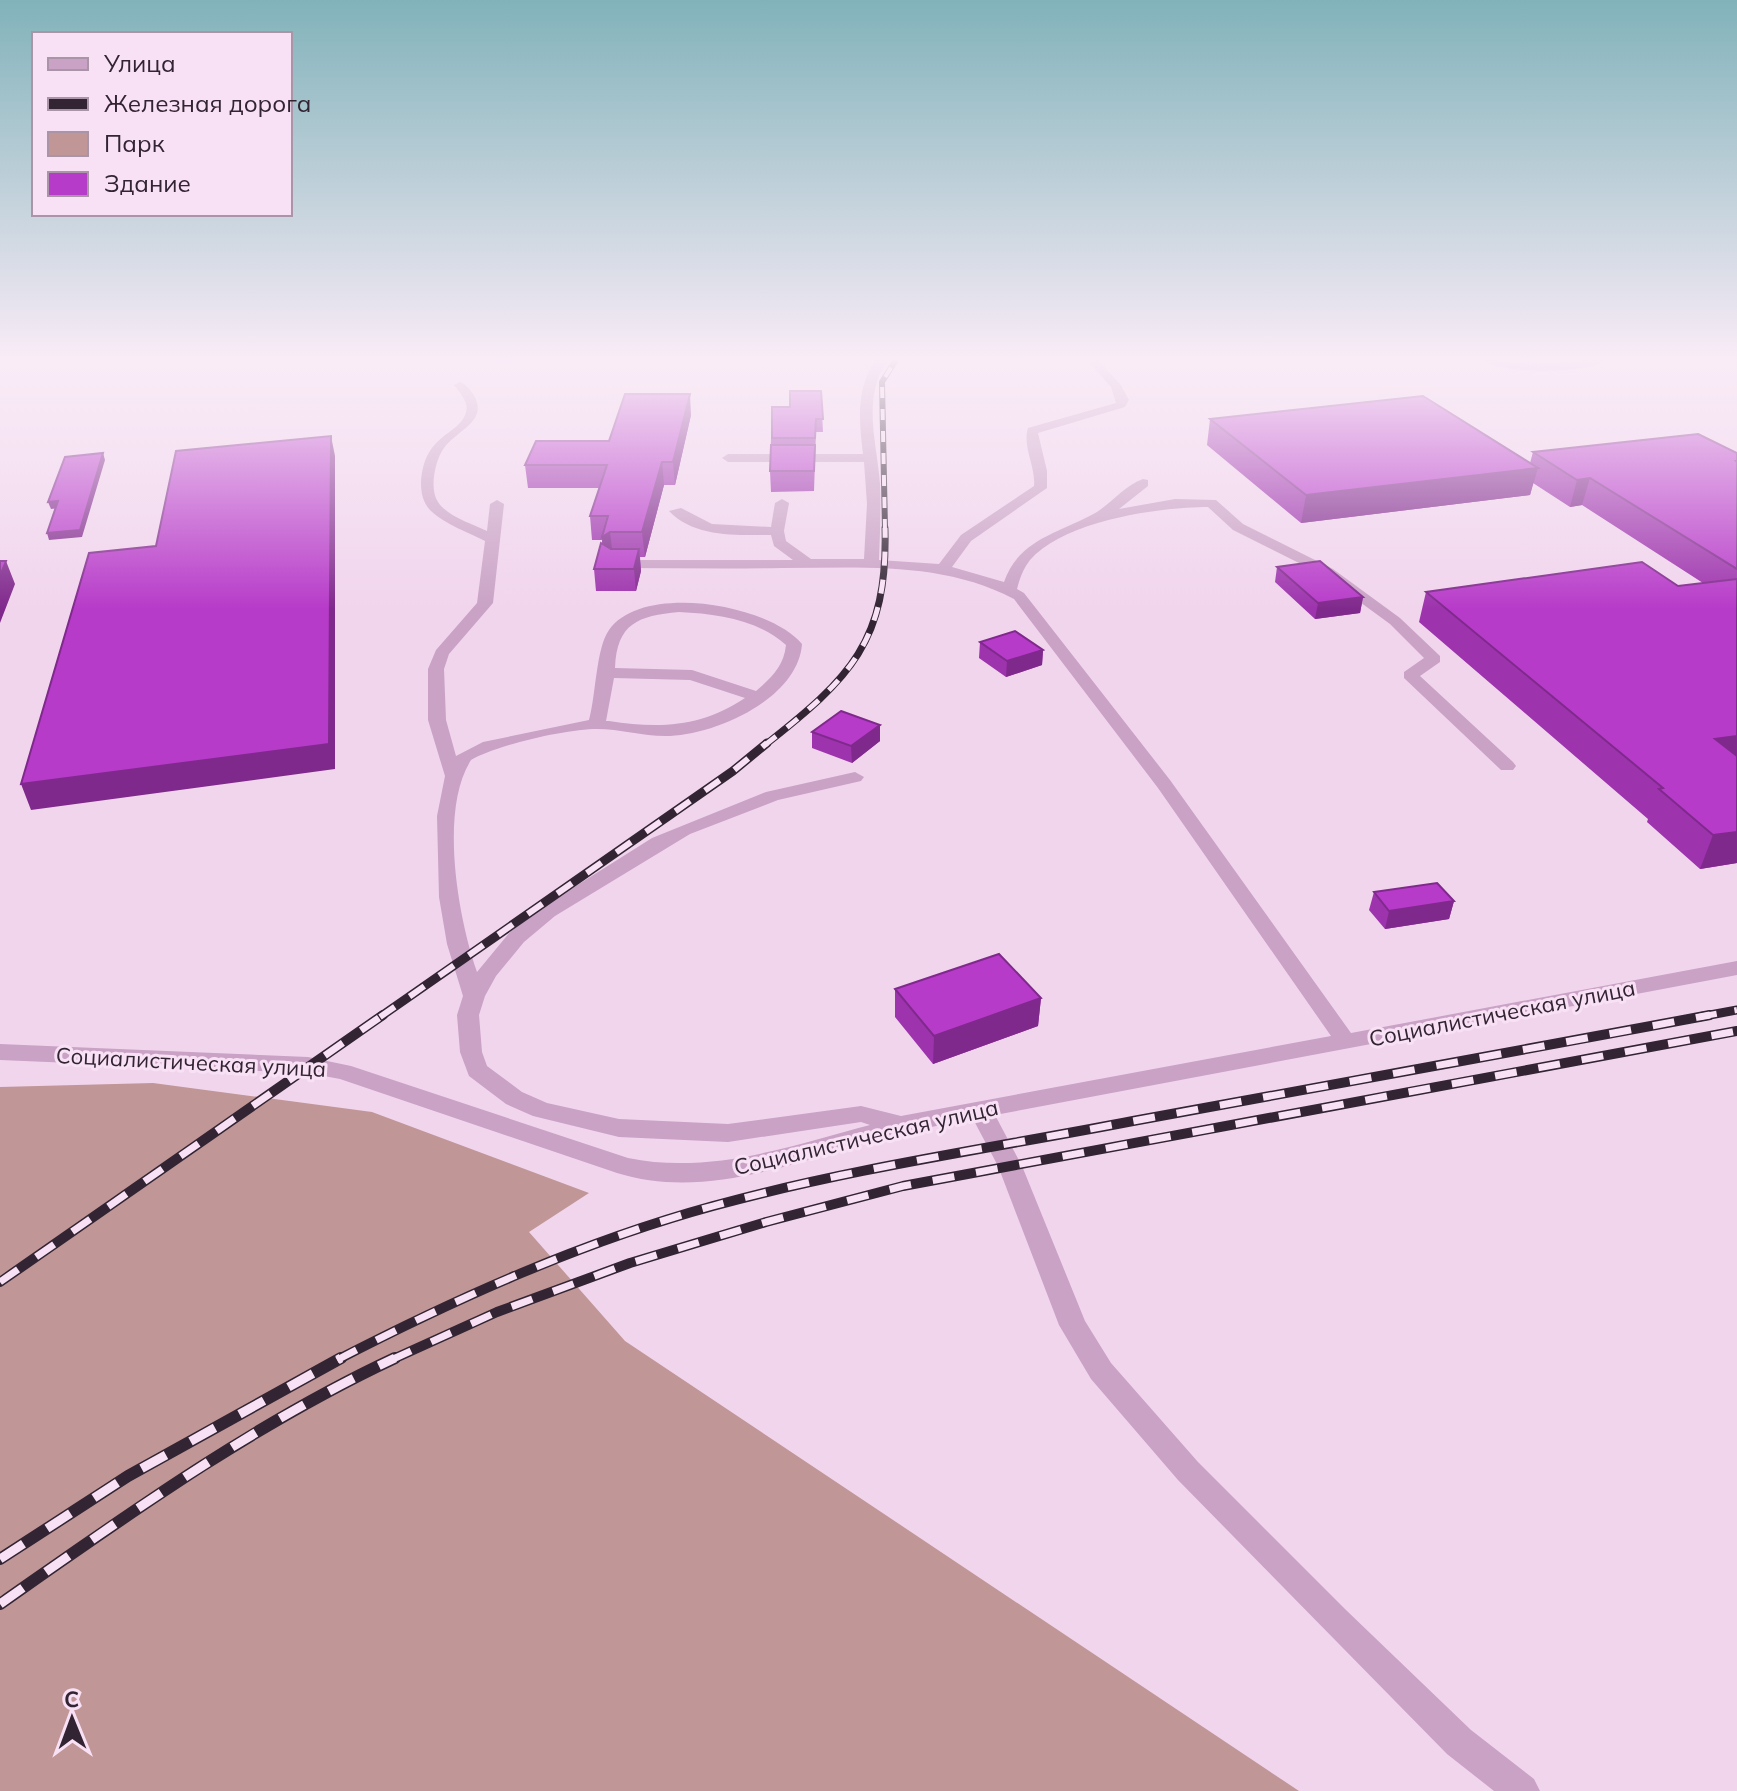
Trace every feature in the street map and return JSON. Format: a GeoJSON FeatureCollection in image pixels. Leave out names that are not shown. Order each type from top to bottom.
{"type":"FeatureCollection","features":[{"type":"Feature","properties":{"kind":"street"},"geometry":{"type":"LineString","coordinates":[[440,442],[428,476],[428,494],[436,508],[492,539]]}},
{"type":"Feature","properties":{"kind":"street"},"geometry":{"type":"LineString","coordinates":[[868,442],[873,526],[871,565]]}},
{"type":"Feature","properties":{"kind":"street"},"geometry":{"type":"LineString","coordinates":[[942,570],[966,538],[1040,488],[1041,460],[1031,442]]}},
{"type":"Feature","properties":{"kind":"street"},"geometry":{"type":"LineString","coordinates":[[728,458],[870,458]]}},
{"type":"Feature","properties":{"kind":"street"},"geometry":{"type":"LineString","coordinates":[[1009,589],[1014,566],[1044,541],[1098,517],[1143,483]]}},
{"type":"Feature","properties":{"kind":"street"},"geometry":{"type":"LineString","coordinates":[[782,503],[777,531],[782,547],[808,564]]}},
{"type":"Feature","properties":{"kind":"street"},"geometry":{"type":"LineString","coordinates":[[1098,517],[1175,503],[1211,503],[1238,527],[1328,572],[1395,621],[1434,659],[1410,675],[1507,766]]}},
{"type":"Feature","properties":{"kind":"street"},"geometry":{"type":"LineString","coordinates":[[454,777],[437,720],[436,669],[442,653],[485,603],[497,504]]}},
{"type":"Feature","properties":{"kind":"street"},"geometry":{"type":"LineString","coordinates":[[676,511],[685,519],[704,526],[777,531]]}},
{"type":"Feature","properties":{"kind":"street"},"geometry":{"type":"LineString","coordinates":[[613,564],[871,565],[942,570],[984,579],[1009,589],[1019,596],[1164,784],[1347,1043]]}},
{"type":"Feature","properties":{"kind":"street"},"geometry":{"type":"LineString","coordinates":[[474,996],[456,937],[445,835],[454,777],[465,756],[475,750],[597,724],[642,731],[694,729],[720,721],[758,697],[786,672],[794,656],[794,644],[783,634],[760,622],[723,611],[657,610],[630,618],[613,637],[605,665],[607,673],[597,724]]}},
{"type":"Feature","properties":{"kind":"street"},"geometry":{"type":"LineString","coordinates":[[607,673],[692,675],[758,697]]}},
{"type":"Feature","properties":{"kind":"street"},"geometry":{"type":"LineString","coordinates":[[855,777],[772,796],[659,842],[548,912],[517,937],[487,973],[468,1015],[469,1037],[477,1070],[514,1098],[541,1110],[619,1128],[681,1133],[748,1131],[861,1114],[901,1125]]}},
{"type":"Feature","properties":{"kind":"street","name":"Социалистическая улица"},"geometry":{"type":"LineString","coordinates":[[0,1052],[308,1065],[343,1072],[626,1167],[655,1173],[685,1173],[756,1165],[901,1125],[980,1109],[1737,968]]}},
{"type":"Feature","properties":{"kind":"street"},"geometry":{"type":"LineString","coordinates":[[980,1109],[1010,1166],[1073,1325],[1101,1371],[1188,1471],[1335,1621],[1459,1742],[1522,1791]]}},
{"type":"Feature","properties":{"kind":"green space"},"geometry":{"type":"Polygon","coordinates":[[[153,1083],[372,1112],[589,1193],[529,1232],[625,1341],[1299,1791],[0,1791],[0,1087],[153,1083]]]}},
{"type":"Feature","properties":{"kind":"building"},"geometry":{"type":"Polygon","coordinates":[[[273,442],[331,442],[329,744],[21,784],[89,553],[156,546],[176,451],[273,442]]]}},
{"type":"Feature","properties":{"kind":"building"},"geometry":{"type":"Polygon","coordinates":[[[536,442],[678,442],[673,462],[662,462],[642,532],[610,532],[602,537],[608,516],[590,516],[607,465],[525,465],[536,442]]]}},
{"type":"Feature","properties":{"kind":"building"},"geometry":{"type":"Polygon","coordinates":[[[1239,442],[1496,442],[1538,468],[1306,495],[1239,442]]]}},
{"type":"Feature","properties":{"kind":"building"},"geometry":{"type":"Polygon","coordinates":[[[1629,442],[1714,442],[1737,453],[1737,569],[1590,478],[1577,480],[1533,452],[1629,442]]]}},
{"type":"Feature","properties":{"kind":"building"},"geometry":{"type":"Polygon","coordinates":[[[771,445],[815,445],[814,471],[770,471],[771,445]]]}},
{"type":"Feature","properties":{"kind":"building"},"geometry":{"type":"Polygon","coordinates":[[[103,453],[80,530],[47,533],[58,501],[48,502],[65,457],[103,453]]]}},
{"type":"Feature","properties":{"kind":"building"},"geometry":{"type":"Polygon","coordinates":[[[601,543],[611,549],[639,549],[634,569],[594,569],[601,543]]]}},
{"type":"Feature","properties":{"kind":"building"},"geometry":{"type":"Polygon","coordinates":[[[0,561],[6,561],[0,576],[0,561]]]}},
{"type":"Feature","properties":{"kind":"building"},"geometry":{"type":"Polygon","coordinates":[[[1320,561],[1363,597],[1318,603],[1277,567],[1320,561]]]}},
{"type":"Feature","properties":{"kind":"building"},"geometry":{"type":"Polygon","coordinates":[[[1642,562],[1678,586],[1737,579],[1737,736],[1715,739],[1737,756],[1737,832],[1713,835],[1659,789],[1663,788],[1426,592],[1642,562]]]}},
{"type":"Feature","properties":{"kind":"building"},"geometry":{"type":"Polygon","coordinates":[[[1015,631],[1043,650],[1007,661],[980,642],[1015,631]]]}},
{"type":"Feature","properties":{"kind":"building"},"geometry":{"type":"Polygon","coordinates":[[[841,711],[880,725],[851,746],[812,732],[841,711]]]}},
{"type":"Feature","properties":{"kind":"building"},"geometry":{"type":"Polygon","coordinates":[[[1437,883],[1454,901],[1389,911],[1374,892],[1437,883]]]}},
{"type":"Feature","properties":{"kind":"building"},"geometry":{"type":"Polygon","coordinates":[[[999,954],[1041,998],[934,1036],[895,989],[999,954]]]}},
{"type":"Feature","properties":{"kind":"railway"},"geometry":{"type":"LineString","coordinates":[[883,442],[885,529]]}},
{"type":"Feature","properties":{"kind":"railway"},"geometry":{"type":"LineString","coordinates":[[765,745],[820,699],[858,654],[871,629],[879,601],[885,529]]}},
{"type":"Feature","properties":{"kind":"railway"},"geometry":{"type":"LineString","coordinates":[[380,1017],[733,771],[767,743]]}},
{"type":"Feature","properties":{"kind":"railway"},"geometry":{"type":"LineString","coordinates":[[1699,1017],[1737,1010]]}},
{"type":"Feature","properties":{"kind":"railway"},"geometry":{"type":"LineString","coordinates":[[0,1282],[383,1015]]}},
{"type":"Feature","properties":{"kind":"railway"},"geometry":{"type":"LineString","coordinates":[[341,1358],[521,1273],[664,1220],[713,1206],[817,1180],[922,1159],[1710,1015]]}},
{"type":"Feature","properties":{"kind":"railway"},"geometry":{"type":"LineString","coordinates":[[391,1360],[497,1312],[630,1263],[766,1222],[903,1186],[1737,1031]]}},
{"type":"Feature","properties":{"kind":"railway"},"geometry":{"type":"LineString","coordinates":[[0,1559],[128,1476],[341,1358]]}},
{"type":"Feature","properties":{"kind":"railway"},"geometry":{"type":"LineString","coordinates":[[337,1360],[341,1358]]}},
{"type":"Feature","properties":{"kind":"railway"},"geometry":{"type":"LineString","coordinates":[[391,1360],[395,1358]]}},
{"type":"Feature","properties":{"kind":"railway"},"geometry":{"type":"LineString","coordinates":[[0,1604],[192,1472],[292,1412],[391,1360]]}}]}
